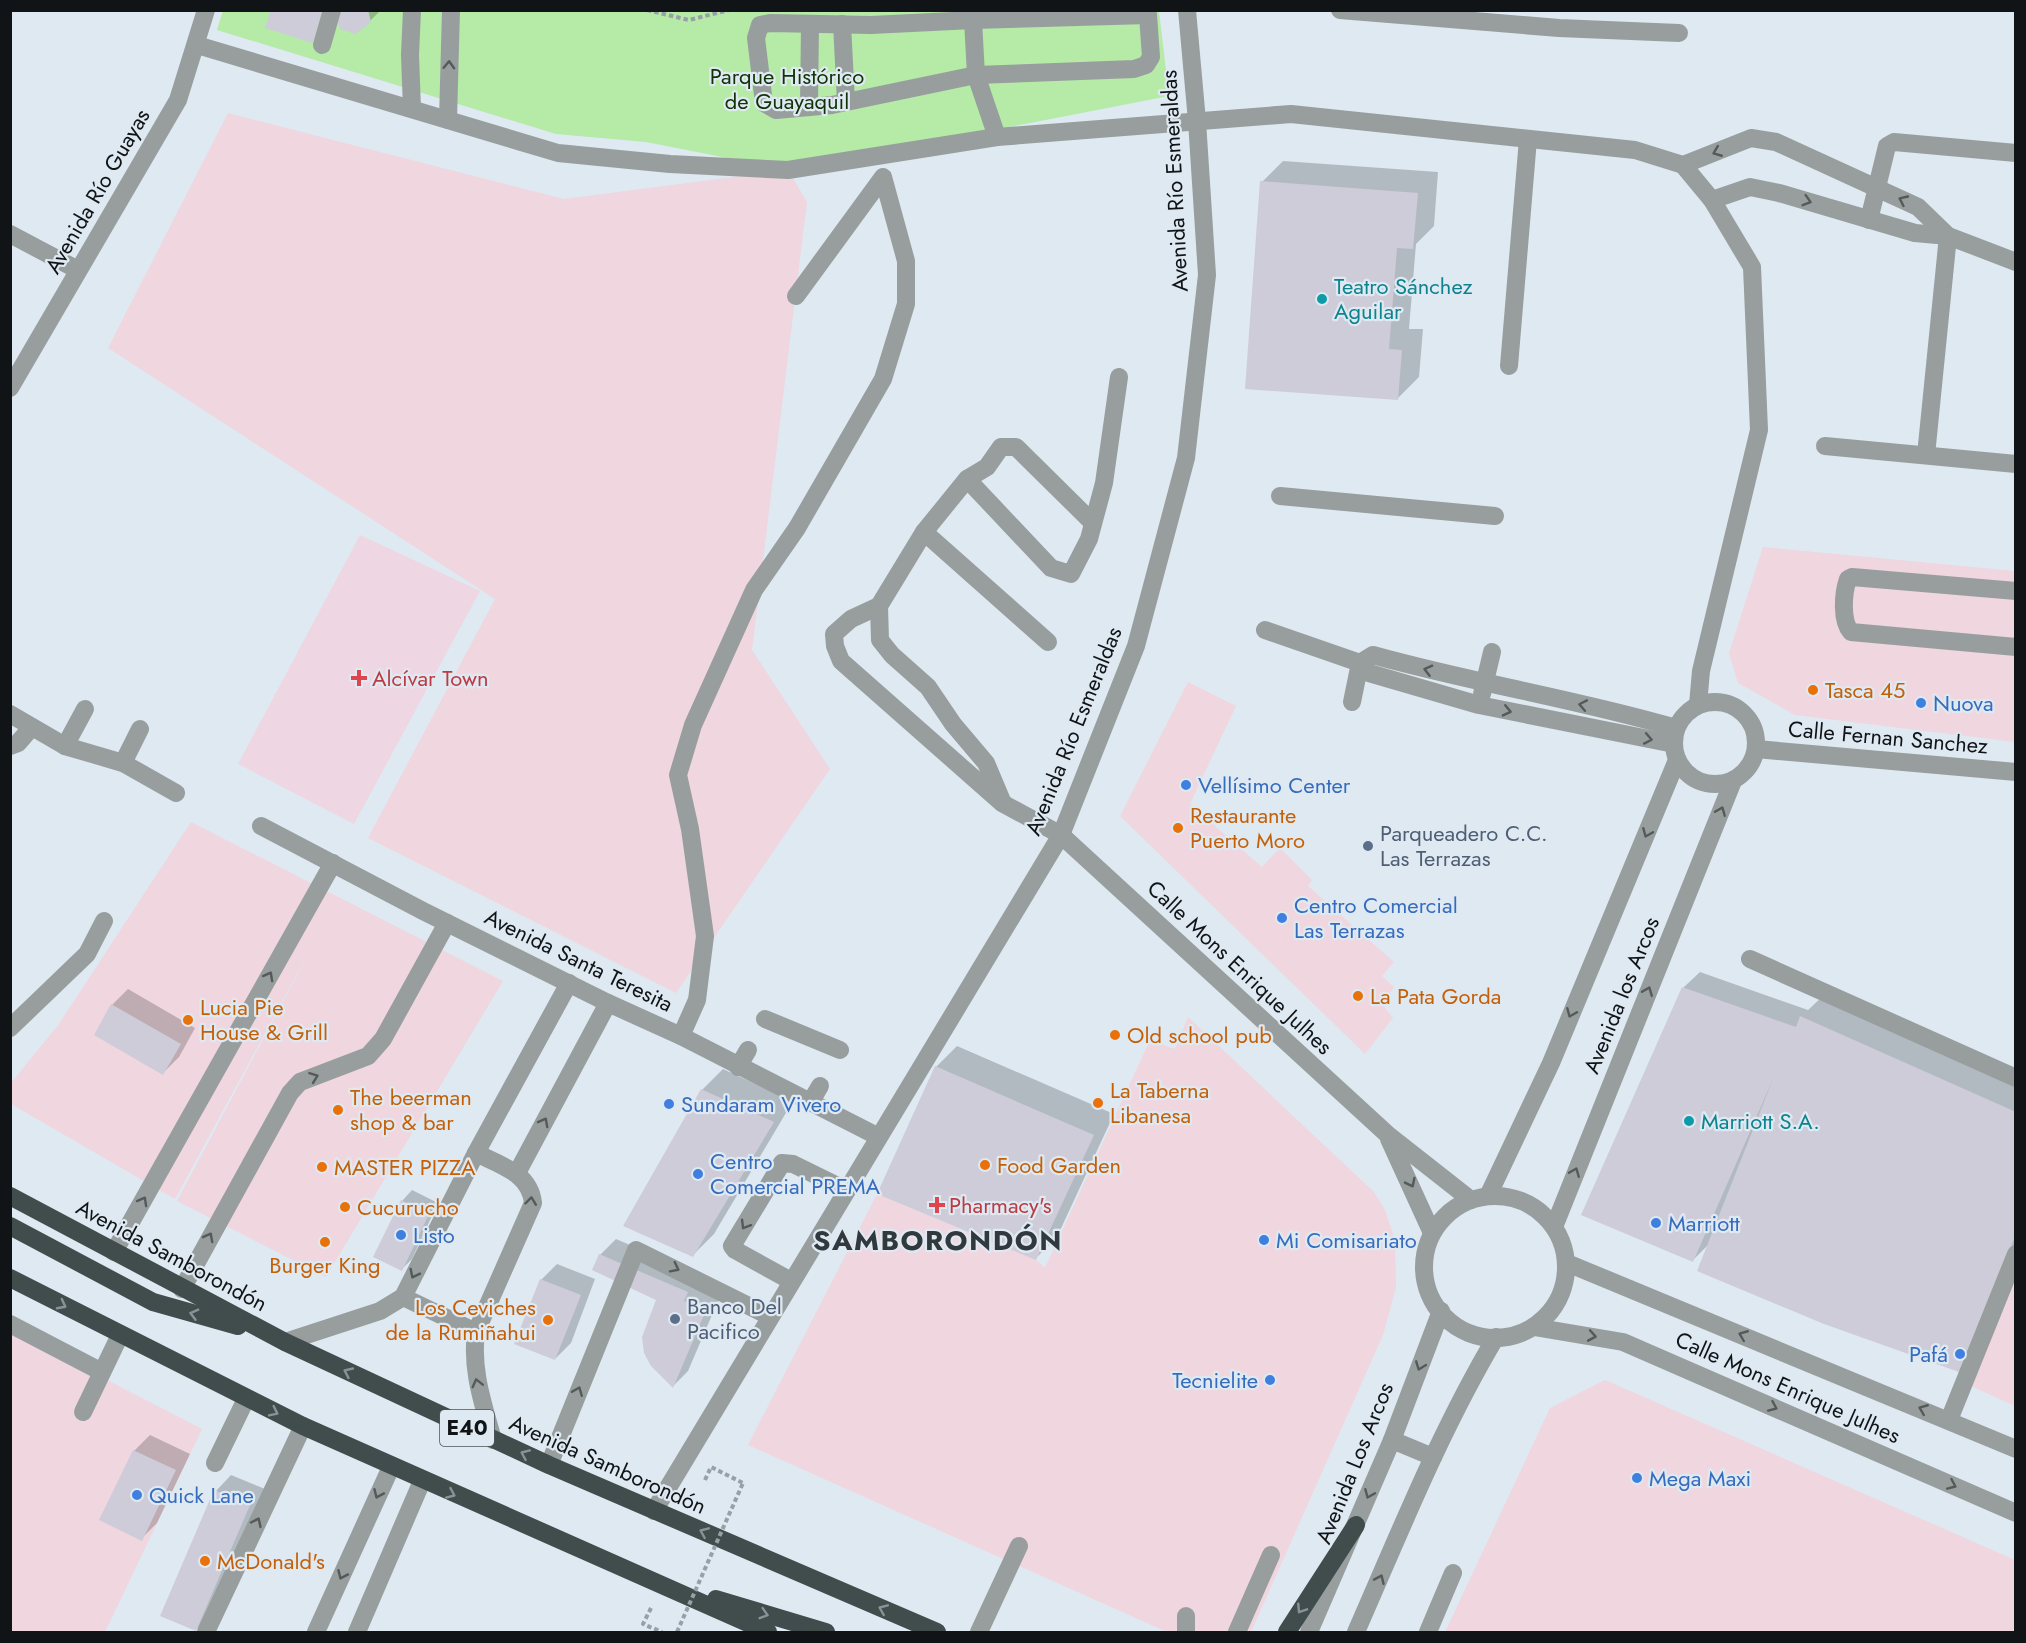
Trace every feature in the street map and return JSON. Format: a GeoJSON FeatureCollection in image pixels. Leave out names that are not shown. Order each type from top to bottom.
{"type":"FeatureCollection","features":[{"type":"Feature","properties":{"kind":"highway","name":"Avenida Samborondón"},"geometry":{"type":"LineString","coordinates":[[11,1195],[278,1339],[549,1465],[937,1632]]}},
{"type":"Feature","properties":{"kind":"highway"},"geometry":{"type":"LineString","coordinates":[[10,1226],[153,1302],[278,1339]]}},
{"type":"Feature","properties":{"kind":"highway"},"geometry":{"type":"LineString","coordinates":[[10,1278],[303,1426],[422,1481],[768,1632]]}},
{"type":"Feature","properties":{"kind":"highway"},"geometry":{"type":"LineString","coordinates":[[1287,1632],[1356,1525]]}},
{"type":"Feature","properties":{"kind":"highway"},"geometry":{"type":"LineString","coordinates":[[628,1572],[826,1632]]}},
{"type":"Feature","properties":{"kind":"street","name":"Avenida Río Guayas"},"geometry":{"type":"LineString","coordinates":[[10,388],[178,100],[197,45],[206,10]]}},
{"type":"Feature","properties":{"kind":"street"},"geometry":{"type":"LineString","coordinates":[[322,45],[332,10]]}},
{"type":"Feature","properties":{"kind":"street"},"geometry":{"type":"LineString","coordinates":[[412,10],[410,55],[412,109]]}},
{"type":"Feature","properties":{"kind":"street"},"geometry":{"type":"LineString","coordinates":[[448,120],[451,10]]}},
{"type":"Feature","properties":{"kind":"street","name":"Avenida Río Esmeraldas"},"geometry":{"type":"LineString","coordinates":[[654,1511],[877,1136],[1060,835],[1136,646],[1186,458],[1207,275],[1197,121],[1186,10]]}},
{"type":"Feature","properties":{"kind":"street"},"geometry":{"type":"LineString","coordinates":[[1340,10],[1560,19],[1679,33]]}},
{"type":"Feature","properties":{"kind":"street"},"geometry":{"type":"LineString","coordinates":[[1147,13],[1151,57],[1146,66],[1134,69],[976,75],[846,102],[809,107],[776,110],[768,108],[764,103],[756,38],[760,25],[770,23],[842,24],[975,15],[1147,13]]}},
{"type":"Feature","properties":{"kind":"street"},"geometry":{"type":"LineString","coordinates":[[975,15],[976,75],[997,137]]}},
{"type":"Feature","properties":{"kind":"street"},"geometry":{"type":"LineString","coordinates":[[809,107],[810,24]]}},
{"type":"Feature","properties":{"kind":"street"},"geometry":{"type":"LineString","coordinates":[[842,24],[846,102]]}},
{"type":"Feature","properties":{"kind":"street"},"geometry":{"type":"LineString","coordinates":[[197,45],[558,153],[670,164],[788,170],[997,137],[1291,114],[1635,150],[1683,165],[1712,201],[1752,267],[1759,430],[1701,671],[1698,705]]}},
{"type":"Feature","properties":{"kind":"street"},"geometry":{"type":"LineString","coordinates":[[1683,165],[1751,138],[1776,142],[1918,207],[1948,236]]}},
{"type":"Feature","properties":{"kind":"street"},"geometry":{"type":"LineString","coordinates":[[1509,366],[1528,139]]}},
{"type":"Feature","properties":{"kind":"street"},"geometry":{"type":"LineString","coordinates":[[1869,220],[1887,146],[1894,142],[2016,153]]}},
{"type":"Feature","properties":{"kind":"street"},"geometry":{"type":"LineString","coordinates":[[681,1036],[697,999],[705,936],[690,829],[678,775],[693,725],[754,590],[797,528],[883,379],[906,304],[906,261],[884,177],[796,296]]}},
{"type":"Feature","properties":{"kind":"street"},"geometry":{"type":"LineString","coordinates":[[1712,201],[1750,187],[1779,193],[1915,233],[1948,236],[2016,262]]}},
{"type":"Feature","properties":{"kind":"street"},"geometry":{"type":"LineString","coordinates":[[10,234],[78,270]]}},
{"type":"Feature","properties":{"kind":"street"},"geometry":{"type":"LineString","coordinates":[[1926,455],[1948,236]]}},
{"type":"Feature","properties":{"kind":"street"},"geometry":{"type":"LineString","coordinates":[[967,479],[1051,568],[1071,574],[1089,539],[1104,483],[1119,377]]}},
{"type":"Feature","properties":{"kind":"street"},"geometry":{"type":"LineString","coordinates":[[1825,446],[2016,464]]}},
{"type":"Feature","properties":{"kind":"street"},"geometry":{"type":"LineString","coordinates":[[1002,803],[986,763],[953,724],[928,687],[892,655],[880,640],[879,606],[924,532],[967,479],[987,467],[1001,447],[1016,447],[1093,523]]}},
{"type":"Feature","properties":{"kind":"street"},"geometry":{"type":"LineString","coordinates":[[1280,496],[1495,516]]}},
{"type":"Feature","properties":{"kind":"street"},"geometry":{"type":"LineString","coordinates":[[924,532],[1048,642]]}},
{"type":"Feature","properties":{"kind":"street"},"geometry":{"type":"LineString","coordinates":[[2016,591],[1852,577],[1845,585],[1845,623],[1851,632],[2016,647]]}},
{"type":"Feature","properties":{"kind":"street","name":"Calle Mons Enrique Julhes"},"geometry":{"type":"LineString","coordinates":[[879,606],[851,620],[834,634],[835,646],[841,661],[1002,803],[1060,835],[1387,1134],[1479,1198]]}},
{"type":"Feature","properties":{"kind":"street"},"geometry":{"type":"LineString","coordinates":[[1265,630],[1360,663],[1369,673],[1479,705],[1676,744]]}},
{"type":"Feature","properties":{"kind":"street"},"geometry":{"type":"LineString","coordinates":[[1479,705],[1492,652]]}},
{"type":"Feature","properties":{"kind":"street"},"geometry":{"type":"LineString","coordinates":[[1352,702],[1360,663],[1373,655],[1485,684],[1627,714],[1676,744]]}},
{"type":"Feature","properties":{"kind":"street"},"geometry":{"type":"LineString","coordinates":[[1535,717],[1539,695]]}},
{"type":"Feature","properties":{"kind":"street"},"geometry":{"type":"LineString","coordinates":[[1712,701],[1727,702],[1740,709],[1751,720],[1756,734],[1756,749],[1752,762],[1744,773],[1733,780],[1717,784],[1701,782],[1687,774],[1676,744],[1685,714],[1698,705],[1712,701]]}},
{"type":"Feature","properties":{"kind":"street"},"geometry":{"type":"LineString","coordinates":[[65,746],[85,709]]}},
{"type":"Feature","properties":{"kind":"street"},"geometry":{"type":"LineString","coordinates":[[10,714],[65,746],[123,763],[176,793]]}},
{"type":"Feature","properties":{"kind":"street"},"geometry":{"type":"LineString","coordinates":[[10,746],[18,743],[31,728]]}},
{"type":"Feature","properties":{"kind":"street"},"geometry":{"type":"LineString","coordinates":[[123,763],[140,729]]}},
{"type":"Feature","properties":{"kind":"street","name":"Avenida los Arcos"},"geometry":{"type":"LineString","coordinates":[[1479,1198],[1551,1063],[1676,744]]}},
{"type":"Feature","properties":{"kind":"street","name":"Calle Fernan Sanchez"},"geometry":{"type":"LineString","coordinates":[[1756,749],[2016,772]]}},
{"type":"Feature","properties":{"kind":"street","name":"Avenida los Arcos"},"geometry":{"type":"LineString","coordinates":[[1554,1227],[1733,780]]}},
{"type":"Feature","properties":{"kind":"street","name":"Avenida Santa Teresita"},"geometry":{"type":"LineString","coordinates":[[261,826],[447,923],[608,1003],[681,1036],[877,1136]]}},
{"type":"Feature","properties":{"kind":"street"},"geometry":{"type":"LineString","coordinates":[[114,1252],[333,863]]}},
{"type":"Feature","properties":{"kind":"street"},"geometry":{"type":"LineString","coordinates":[[10,1028],[87,954],[104,921]]}},
{"type":"Feature","properties":{"kind":"street"},"geometry":{"type":"LineString","coordinates":[[182,1289],[290,1093],[300,1082],[368,1056],[383,1039],[447,923]]}},
{"type":"Feature","properties":{"kind":"street"},"geometry":{"type":"LineString","coordinates":[[1750,959],[2016,1078]]}},
{"type":"Feature","properties":{"kind":"street"},"geometry":{"type":"LineString","coordinates":[[278,1339],[380,1311],[403,1297],[476,1153],[569,983]]}},
{"type":"Feature","properties":{"kind":"street"},"geometry":{"type":"LineString","coordinates":[[517,1173],[608,1003]]}},
{"type":"Feature","properties":{"kind":"street"},"geometry":{"type":"LineString","coordinates":[[765,1018],[840,1050]]}},
{"type":"Feature","properties":{"kind":"street"},"geometry":{"type":"LineString","coordinates":[[738,1067],[748,1050]]}},
{"type":"Feature","properties":{"kind":"street"},"geometry":{"type":"LineString","coordinates":[[810,1103],[820,1086]]}},
{"type":"Feature","properties":{"kind":"street","name":"Calle Mons Enrique Julhes"},"geometry":{"type":"LineString","coordinates":[[1387,1134],[1432,1233]]}},
{"type":"Feature","properties":{"kind":"street"},"geometry":{"type":"LineString","coordinates":[[476,1153],[517,1173],[525,1180],[532,1191],[533,1203],[476,1332],[473,1354],[475,1377],[493,1440]]}},
{"type":"Feature","properties":{"kind":"street"},"geometry":{"type":"LineString","coordinates":[[791,1281],[735,1250],[732,1246],[782,1163],[787,1162],[846,1190]]}},
{"type":"Feature","properties":{"kind":"street"},"geometry":{"type":"LineString","coordinates":[[1507,1197],[1526,1202],[1542,1213],[1554,1227],[1563,1244],[1567,1263],[1564,1288],[1552,1310],[1534,1327],[1516,1335],[1480,1336],[1465,1332],[1451,1323],[1441,1311],[1428,1289],[1424,1265],[1432,1233],[1455,1207],[1479,1198],[1507,1197]]}},
{"type":"Feature","properties":{"kind":"street"},"geometry":{"type":"LineString","coordinates":[[549,1465],[636,1250],[769,1316]]}},
{"type":"Feature","properties":{"kind":"street"},"geometry":{"type":"LineString","coordinates":[[1949,1420],[2016,1254]]}},
{"type":"Feature","properties":{"kind":"street","name":"Calle Mons Enrique Julhes"},"geometry":{"type":"LineString","coordinates":[[1567,1263],[2016,1449]]}},
{"type":"Feature","properties":{"kind":"street"},"geometry":{"type":"LineString","coordinates":[[403,1297],[476,1332]]}},
{"type":"Feature","properties":{"kind":"street","name":"Avenida Los Arcos"},"geometry":{"type":"LineString","coordinates":[[1309,1632],[1392,1440],[1441,1311]]}},
{"type":"Feature","properties":{"kind":"street"},"geometry":{"type":"LineString","coordinates":[[10,1324],[102,1372]]}},
{"type":"Feature","properties":{"kind":"street","name":"Calle Mons Enrique Julhes"},"geometry":{"type":"LineString","coordinates":[[1534,1327],[1623,1342],[2016,1514]]}},
{"type":"Feature","properties":{"kind":"street"},"geometry":{"type":"LineString","coordinates":[[83,1412],[120,1335]]}},
{"type":"Feature","properties":{"kind":"street"},"geometry":{"type":"LineString","coordinates":[[1356,1632],[1433,1457],[1469,1383],[1496,1337]]}},
{"type":"Feature","properties":{"kind":"street"},"geometry":{"type":"LineString","coordinates":[[215,1463],[246,1399]]}},
{"type":"Feature","properties":{"kind":"street"},"geometry":{"type":"LineString","coordinates":[[206,1632],[303,1426]]}},
{"type":"Feature","properties":{"kind":"street"},"geometry":{"type":"LineString","coordinates":[[1392,1440],[1433,1457]]}},
{"type":"Feature","properties":{"kind":"street"},"geometry":{"type":"LineString","coordinates":[[316,1632],[391,1467]]}},
{"type":"Feature","properties":{"kind":"street"},"geometry":{"type":"LineString","coordinates":[[357,1632],[422,1481]]}},
{"type":"Feature","properties":{"kind":"street"},"geometry":{"type":"LineString","coordinates":[[979,1632],[1019,1546]]}},
{"type":"Feature","properties":{"kind":"street"},"geometry":{"type":"LineString","coordinates":[[1237,1632],[1271,1555]]}},
{"type":"Feature","properties":{"kind":"street"},"geometry":{"type":"LineString","coordinates":[[1428,1632],[1453,1573]]}},
{"type":"Feature","properties":{"kind":"path"},"geometry":{"type":"LineString","coordinates":[[646,10],[689,20],[729,10]]}},
{"type":"Feature","properties":{"kind":"path"},"geometry":{"type":"LineString","coordinates":[[677,1632],[742,1483],[711,1467],[705,1480]]}},
{"type":"Feature","properties":{"kind":"path"},"geometry":{"type":"LineString","coordinates":[[651,1608],[643,1624],[662,1632]]}},
{"type":"Feature","properties":{"kind":"shaded area"},"geometry":{"type":"Polygon","coordinates":[[[228,113],[564,199],[788,170],[807,202],[752,650],[830,769],[676,993],[368,838],[495,599],[108,348],[228,113]]]}},
{"type":"Feature","properties":{"kind":"shaded area","name":"Alcívar Town"},"geometry":{"type":"Polygon","coordinates":[[[360,535],[480,591],[354,824],[238,764],[360,535]]]}},
{"type":"Feature","properties":{"kind":"shaded area"},"geometry":{"type":"Polygon","coordinates":[[[1763,547],[2015,571],[2015,742],[1795,715],[1738,683],[1729,653],[1763,547]]]}},
{"type":"Feature","properties":{"kind":"shaded area"},"geometry":{"type":"Polygon","coordinates":[[[1188,682],[1236,706],[1190,804],[1262,867],[1280,848],[1312,880],[1308,886],[1394,962],[1382,976],[1394,987],[1382,1004],[1393,1018],[1365,1054],[1120,816],[1188,682]]]}},
{"type":"Feature","properties":{"kind":"shaded area"},"geometry":{"type":"Polygon","coordinates":[[[191,822],[503,981],[326,1277],[177,1201],[326,921],[175,1199],[11,1104],[11,1083],[59,1024],[191,822]]]}},
{"type":"Feature","properties":{"kind":"shaded area"},"geometry":{"type":"Polygon","coordinates":[[[1188,1017],[1374,1192],[1385,1210],[1395,1240],[1396,1288],[1383,1335],[1251,1632],[1167,1632],[748,1445],[877,1194],[1036,1260],[1045,1268],[1150,1040],[1175,1049],[1188,1017]]]}},
{"type":"Feature","properties":{"kind":"shaded area"},"geometry":{"type":"Polygon","coordinates":[[[2015,1282],[2015,1406],[1971,1386],[2015,1282]]]}},
{"type":"Feature","properties":{"kind":"shaded area"},"geometry":{"type":"Polygon","coordinates":[[[10,1330],[202,1429],[105,1632],[11,1632],[10,1330]]]}},
{"type":"Feature","properties":{"kind":"shaded area"},"geometry":{"type":"Polygon","coordinates":[[[1605,1380],[2015,1560],[2015,1632],[1445,1632],[1550,1408],[1605,1380]]]}},
{"type":"Feature","properties":{"kind":"green space","name":"Parque Histórico de Guayaquil"},"geometry":{"type":"Polygon","coordinates":[[[223,10],[1159,11],[1169,96],[788,170],[646,142],[556,134],[217,30],[223,10]]]}},
{"type":"Feature","properties":{"kind":"building"},"geometry":{"type":"Polygon","coordinates":[[[271,10],[323,10],[313,43],[265,28],[271,10]]]}},
{"type":"Feature","properties":{"kind":"building"},"geometry":{"type":"Polygon","coordinates":[[[337,10],[368,10],[371,22],[355,34],[340,29],[335,13],[337,10]]]}},
{"type":"Feature","properties":{"kind":"building","name":"Teatro Sánchez Aguilar"},"geometry":{"type":"Polygon","coordinates":[[[1260,181],[1418,193],[1413,249],[1397,248],[1389,349],[1402,350],[1398,400],[1245,389],[1260,181]]]}},
{"type":"Feature","properties":{"kind":"building"},"geometry":{"type":"Polygon","coordinates":[[[1682,987],[1796,1027],[1800,1016],[2016,1112],[2016,1234],[1959,1372],[1824,1324],[1697,1271],[1773,1079],[1693,1262],[1581,1215],[1682,987]]]}},
{"type":"Feature","properties":{"kind":"building"},"geometry":{"type":"Polygon","coordinates":[[[111,1004],[181,1044],[163,1075],[94,1035],[111,1004]]]}},
{"type":"Feature","properties":{"kind":"building","name":"Food Garden"},"geometry":{"type":"Polygon","coordinates":[[[935,1066],[1094,1135],[1036,1260],[877,1194],[935,1066]]]}},
{"type":"Feature","properties":{"kind":"building","name":"Centro Comercial PREMA"},"geometry":{"type":"Polygon","coordinates":[[[701,1089],[774,1122],[693,1257],[623,1226],[701,1089]]]}},
{"type":"Feature","properties":{"kind":"building","name":"Listo"},"geometry":{"type":"Polygon","coordinates":[[[401,1200],[429,1214],[402,1271],[373,1257],[401,1200]]]}},
{"type":"Feature","properties":{"kind":"building","name":"Banco Del Pacifico"},"geometry":{"type":"Polygon","coordinates":[[[599,1254],[688,1292],[684,1301],[706,1310],[673,1388],[651,1366],[644,1353],[642,1337],[656,1300],[592,1270],[599,1254]]]}},
{"type":"Feature","properties":{"kind":"building","name":"Los Ceviches de la Rumiñahui"},"geometry":{"type":"Polygon","coordinates":[[[540,1279],[581,1295],[555,1360],[514,1344],[540,1279]]]}},
{"type":"Feature","properties":{"kind":"building","name":"Quick Lane"},"geometry":{"type":"Polygon","coordinates":[[[133,1450],[176,1470],[142,1541],[99,1520],[133,1450]]]}},
{"type":"Feature","properties":{"kind":"building","name":"McDonald's"},"geometry":{"type":"Polygon","coordinates":[[[214,1490],[250,1505],[196,1631],[160,1616],[214,1490]]]}},
{"type":"Feature","properties":{"kind":"place","name":"Teatro Sánchez Aguilar"},"geometry":{"type":"Point","coordinates":[1322,299]}},
{"type":"Feature","properties":{"kind":"place","name":"Alcívar Town"},"geometry":{"type":"Point","coordinates":[359,678]}},
{"type":"Feature","properties":{"kind":"place","name":"Tasca 45"},"geometry":{"type":"Point","coordinates":[1813,690]}},
{"type":"Feature","properties":{"kind":"place","name":"Nuova"},"geometry":{"type":"Point","coordinates":[1921,703]}},
{"type":"Feature","properties":{"kind":"place","name":"Vellísimo Center"},"geometry":{"type":"Point","coordinates":[1186,785]}},
{"type":"Feature","properties":{"kind":"place","name":"Restaurante Puerto Moro"},"geometry":{"type":"Point","coordinates":[1178,828]}},
{"type":"Feature","properties":{"kind":"place","name":"Parqueadero C.C. Las Terrazas"},"geometry":{"type":"Point","coordinates":[1368,846]}},
{"type":"Feature","properties":{"kind":"place","name":"Centro Comercial Las Terrazas"},"geometry":{"type":"Point","coordinates":[1282,918]}},
{"type":"Feature","properties":{"kind":"place","name":"La Pata Gorda"},"geometry":{"type":"Point","coordinates":[1358,996]}},
{"type":"Feature","properties":{"kind":"place","name":"Lucia Pie House & Grill"},"geometry":{"type":"Point","coordinates":[188,1020]}},
{"type":"Feature","properties":{"kind":"place","name":"Old school pub"},"geometry":{"type":"Point","coordinates":[1115,1035]}},
{"type":"Feature","properties":{"kind":"place","name":"La Taberna Libanesa"},"geometry":{"type":"Point","coordinates":[1098,1103]}},
{"type":"Feature","properties":{"kind":"place","name":"Sundaram Vivero"},"geometry":{"type":"Point","coordinates":[669,1104]}},
{"type":"Feature","properties":{"kind":"place","name":"The beerman shop & bar"},"geometry":{"type":"Point","coordinates":[338,1110]}},
{"type":"Feature","properties":{"kind":"place","name":"Marriott S.A."},"geometry":{"type":"Point","coordinates":[1689,1121]}},
{"type":"Feature","properties":{"kind":"place","name":"Food Garden"},"geometry":{"type":"Point","coordinates":[985,1165]}},
{"type":"Feature","properties":{"kind":"place","name":"MASTER PIZZA"},"geometry":{"type":"Point","coordinates":[322,1167]}},
{"type":"Feature","properties":{"kind":"place","name":"Centro Comercial PREMA"},"geometry":{"type":"Point","coordinates":[698,1174]}},
{"type":"Feature","properties":{"kind":"place","name":"Pharmacy's"},"geometry":{"type":"Point","coordinates":[937,1205]}},
{"type":"Feature","properties":{"kind":"place","name":"Cucurucho"},"geometry":{"type":"Point","coordinates":[345,1207]}},
{"type":"Feature","properties":{"kind":"place","name":"Marriott"},"geometry":{"type":"Point","coordinates":[1656,1223]}},
{"type":"Feature","properties":{"kind":"place","name":"Listo"},"geometry":{"type":"Point","coordinates":[401,1235]}},
{"type":"Feature","properties":{"kind":"place","name":"Mi Comisariato"},"geometry":{"type":"Point","coordinates":[1264,1240]}},
{"type":"Feature","properties":{"kind":"place","name":"Burger King"},"geometry":{"type":"Point","coordinates":[325,1242]}},
{"type":"Feature","properties":{"kind":"place","name":"Banco Del Pacifico"},"geometry":{"type":"Point","coordinates":[675,1319]}},
{"type":"Feature","properties":{"kind":"place","name":"Los Ceviches de la Rumiñahui"},"geometry":{"type":"Point","coordinates":[548,1320]}},
{"type":"Feature","properties":{"kind":"place","name":"Pafá"},"geometry":{"type":"Point","coordinates":[1960,1354]}},
{"type":"Feature","properties":{"kind":"place","name":"Tecnielite"},"geometry":{"type":"Point","coordinates":[1270,1380]}},
{"type":"Feature","properties":{"kind":"place","name":"Mega Maxi"},"geometry":{"type":"Point","coordinates":[1637,1478]}},
{"type":"Feature","properties":{"kind":"place","name":"Quick Lane"},"geometry":{"type":"Point","coordinates":[137,1495]}},
{"type":"Feature","properties":{"kind":"place","name":"McDonald's"},"geometry":{"type":"Point","coordinates":[205,1561]}},
{"type":"Feature","properties":{"kind":"district","name":"SAMBORONDÓN"},"geometry":{"type":"Point","coordinates":[938,1240]}}]}
